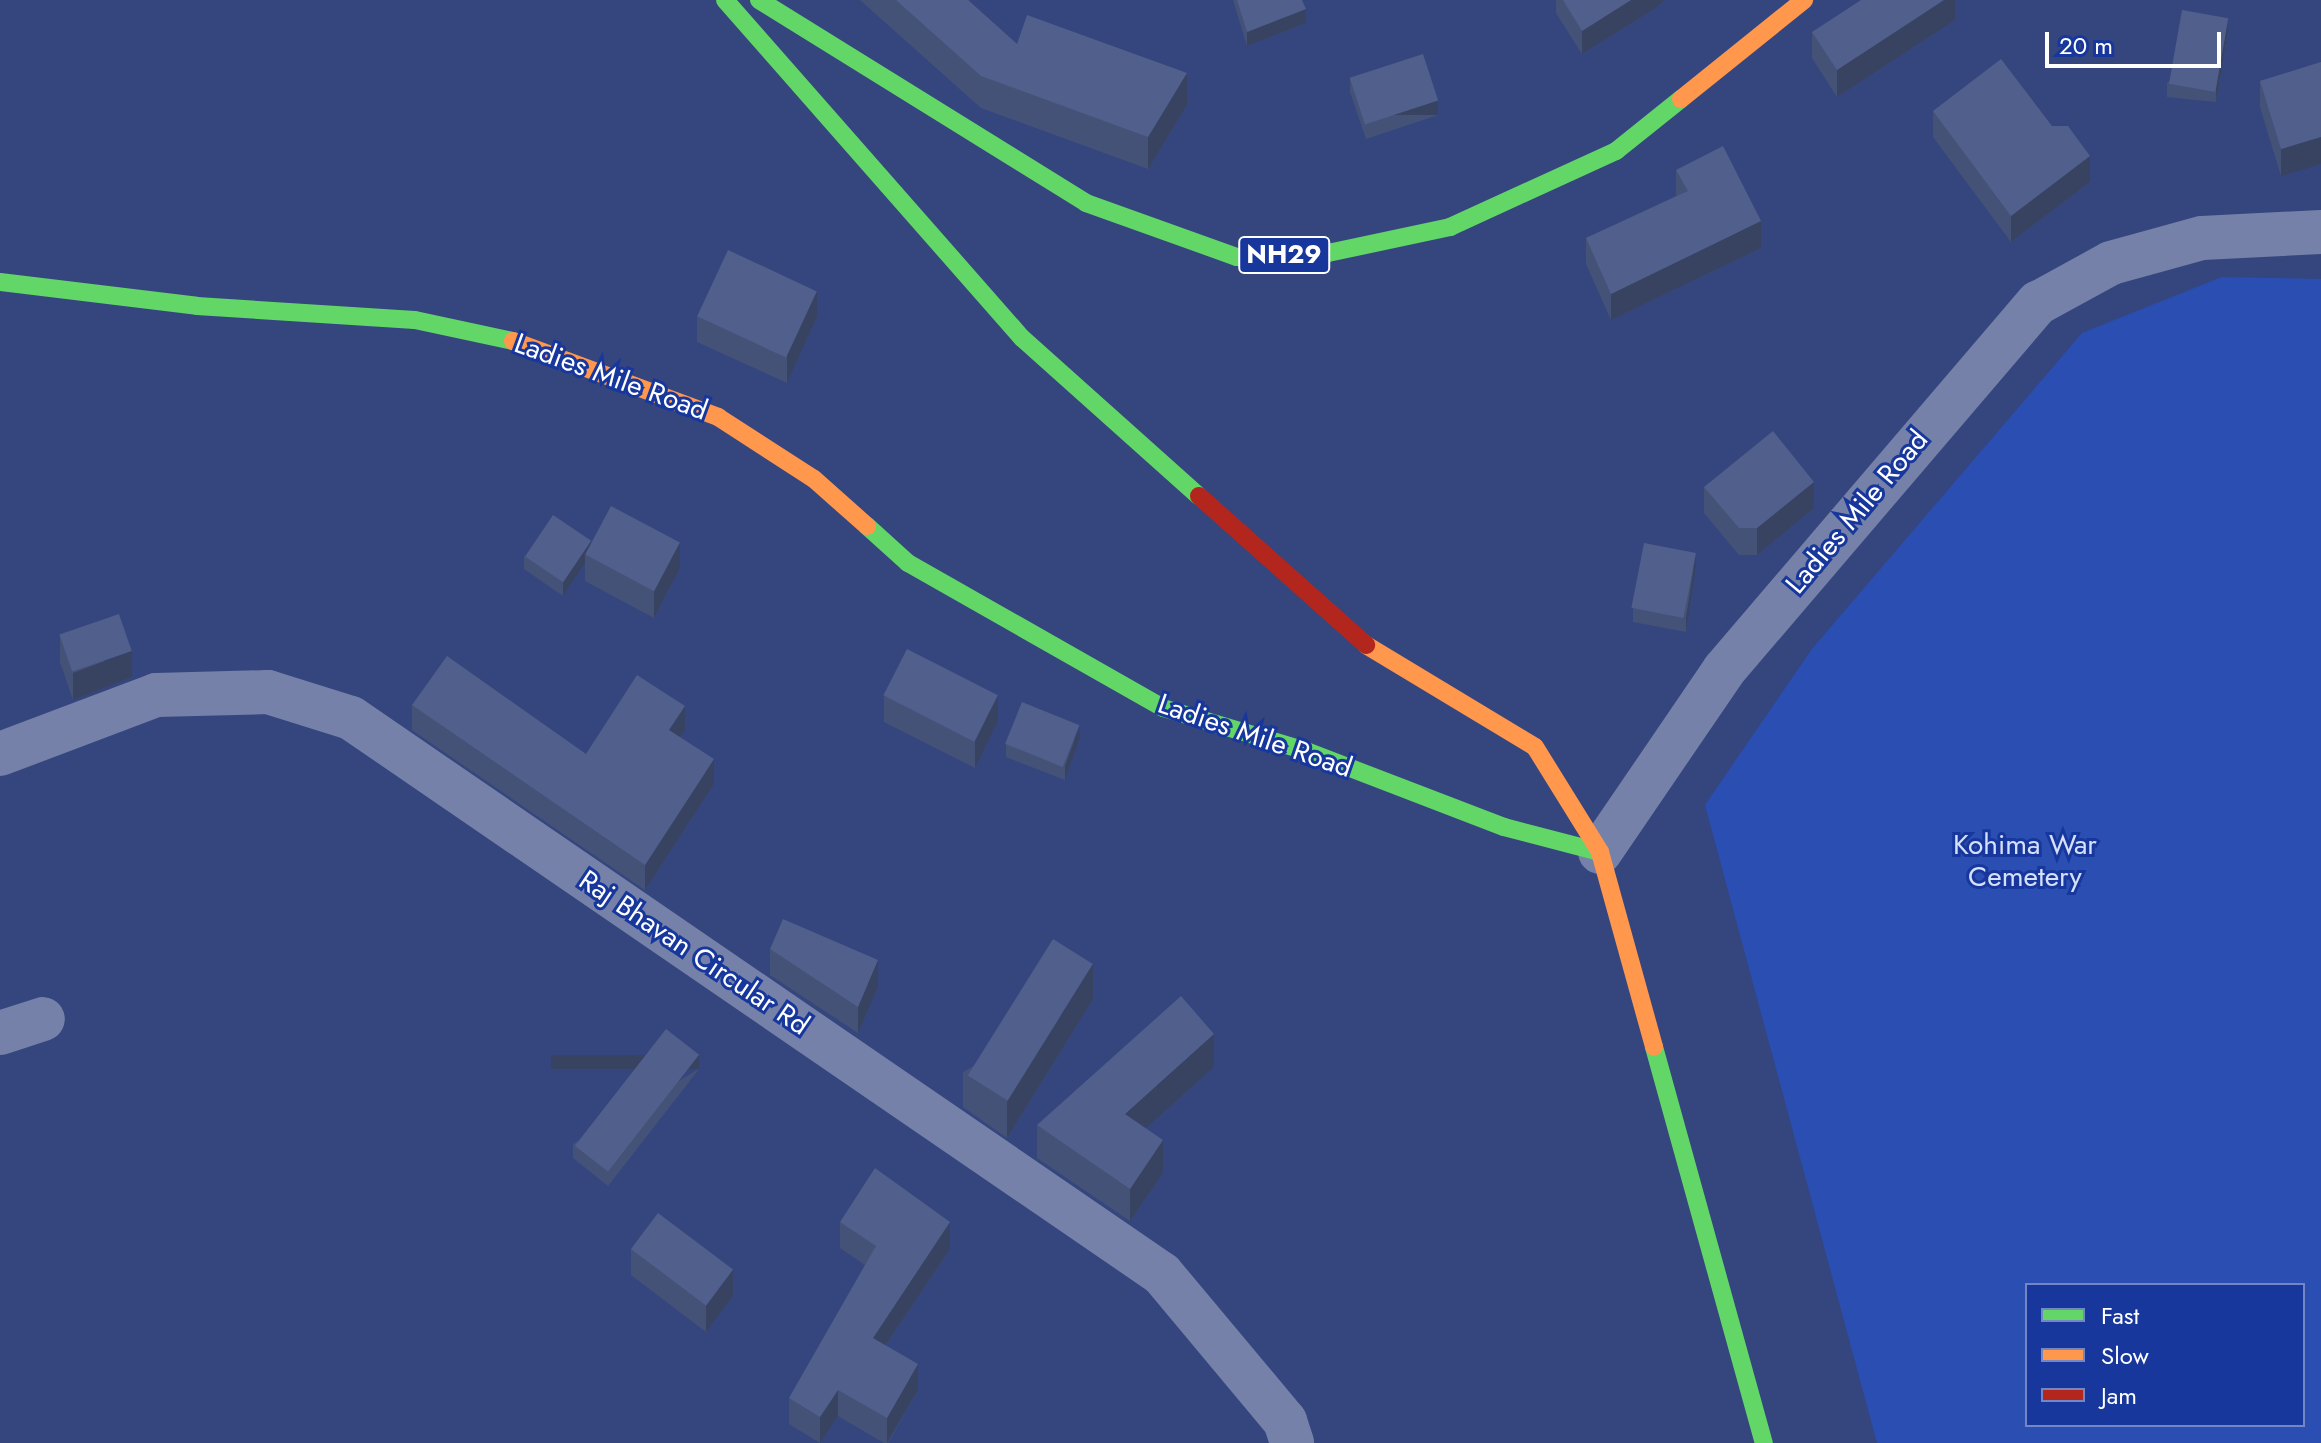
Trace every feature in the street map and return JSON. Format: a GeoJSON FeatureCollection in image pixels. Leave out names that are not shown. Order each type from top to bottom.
{"type":"FeatureCollection","features":[{"type":"Feature","properties":{"kind":"main road"},"geometry":{"type":"LineString","coordinates":[[725,0],[1022,338],[1371,649],[1535,747],[1600,852],[1764,1443]]}},
{"type":"Feature","properties":{"kind":"main road","name":"NH29"},"geometry":{"type":"LineString","coordinates":[[759,0],[1086,203],[1237,257],[1328,253],[1464,221],[1616,151],[1804,0]]}},
{"type":"Feature","properties":{"kind":"main road","name":"Ladies Mile Road"},"geometry":{"type":"LineString","coordinates":[[0,282],[197,306],[415,320],[498,336],[628,380],[718,417],[814,479],[908,563],[1163,708],[1306,751],[1491,822],[1600,852]]}},
{"type":"Feature","properties":{"kind":"street","name":"Ladies Mile Road"},"geometry":{"type":"LineString","coordinates":[[1600,852],[1724,670],[2038,303],[2111,263],[2202,238],[2321,232]]}},
{"type":"Feature","properties":{"kind":"street","name":"Raj Bhavan Circular Rd"},"geometry":{"type":"LineString","coordinates":[[0,754],[156,695],[268,692],[351,718],[1162,1274],[1285,1421],[1292,1443]]}},
{"type":"Feature","properties":{"kind":"street"},"geometry":{"type":"LineString","coordinates":[[0,1033],[43,1019]]}},
{"type":"Feature","properties":{"kind":"green space","name":"Kohima War Cemetery"},"geometry":{"type":"Polygon","coordinates":[[[2222,277],[2321,279],[2321,1443],[1877,1443],[1705,805],[1812,649],[2082,333],[2222,277]]]}},
{"type":"Feature","properties":{"kind":"building"},"geometry":{"type":"Polygon","coordinates":[[[896,0],[968,0],[1017,44],[1027,15],[1187,73],[1148,137],[981,76],[896,0]]]}},
{"type":"Feature","properties":{"kind":"building"},"geometry":{"type":"Polygon","coordinates":[[[1237,0],[1302,0],[1306,9],[1247,32],[1237,0]]]}},
{"type":"Feature","properties":{"kind":"building"},"geometry":{"type":"Polygon","coordinates":[[[1563,0],[1631,0],[1582,31],[1563,0]]]}},
{"type":"Feature","properties":{"kind":"building"},"geometry":{"type":"Polygon","coordinates":[[[1861,0],[1944,0],[1837,70],[1812,32],[1861,0]]]}},
{"type":"Feature","properties":{"kind":"building"},"geometry":{"type":"Polygon","coordinates":[[[2182,10],[2228,18],[2215,92],[2169,84],[2182,10]]]}},
{"type":"Feature","properties":{"kind":"building"},"geometry":{"type":"Polygon","coordinates":[[[1423,54],[1438,101],[1365,124],[1350,78],[1423,54]]]}},
{"type":"Feature","properties":{"kind":"building"},"geometry":{"type":"Polygon","coordinates":[[[2001,59],[2052,126],[2068,126],[2090,156],[2011,216],[1933,111],[2001,59]]]}},
{"type":"Feature","properties":{"kind":"building"},"geometry":{"type":"Polygon","coordinates":[[[2321,62],[2321,137],[2281,149],[2260,81],[2321,62]]]}},
{"type":"Feature","properties":{"kind":"building"},"geometry":{"type":"Polygon","coordinates":[[[1723,146],[1761,221],[1611,294],[1586,238],[1688,191],[1676,170],[1723,146]]]}},
{"type":"Feature","properties":{"kind":"building"},"geometry":{"type":"Polygon","coordinates":[[[728,250],[817,291],[786,358],[697,316],[728,250]]]}},
{"type":"Feature","properties":{"kind":"building"},"geometry":{"type":"Polygon","coordinates":[[[1773,431],[1814,482],[1757,528],[1739,528],[1704,487],[1773,431]]]}},
{"type":"Feature","properties":{"kind":"building"},"geometry":{"type":"Polygon","coordinates":[[[611,506],[680,543],[654,591],[585,555],[611,506]]]}},
{"type":"Feature","properties":{"kind":"building"},"geometry":{"type":"Polygon","coordinates":[[[553,515],[591,541],[563,582],[525,556],[553,515]]]}},
{"type":"Feature","properties":{"kind":"building"},"geometry":{"type":"Polygon","coordinates":[[[1644,543],[1696,553],[1683,618],[1631,608],[1644,543]]]}},
{"type":"Feature","properties":{"kind":"building"},"geometry":{"type":"Polygon","coordinates":[[[119,614],[132,651],[72,671],[59,635],[119,614]]]}},
{"type":"Feature","properties":{"kind":"building"},"geometry":{"type":"Polygon","coordinates":[[[907,649],[998,695],[974,742],[883,695],[907,649]]]}},
{"type":"Feature","properties":{"kind":"building"},"geometry":{"type":"Polygon","coordinates":[[[447,656],[586,754],[637,675],[685,706],[669,730],[714,759],[645,865],[412,705],[447,656]]]}},
{"type":"Feature","properties":{"kind":"building"},"geometry":{"type":"Polygon","coordinates":[[[1022,702],[1079,725],[1063,767],[1005,744],[1022,702]]]}},
{"type":"Feature","properties":{"kind":"building"},"geometry":{"type":"Polygon","coordinates":[[[783,919],[878,960],[858,1007],[770,949],[783,919]]]}},
{"type":"Feature","properties":{"kind":"building"},"geometry":{"type":"Polygon","coordinates":[[[1053,939],[1093,964],[1008,1100],[968,1076],[1053,939]]]}},
{"type":"Feature","properties":{"kind":"building"},"geometry":{"type":"Polygon","coordinates":[[[1181,996],[1214,1034],[1125,1114],[1163,1140],[1130,1189],[1037,1125],[1181,996]]]}},
{"type":"Feature","properties":{"kind":"building"},"geometry":{"type":"Polygon","coordinates":[[[666,1029],[699,1055],[608,1171],[575,1146],[666,1029]]]}},
{"type":"Feature","properties":{"kind":"building"},"geometry":{"type":"Polygon","coordinates":[[[875,1168],[950,1222],[873,1338],[918,1364],[887,1418],[838,1390],[820,1417],[789,1398],[876,1246],[840,1222],[875,1168]]]}},
{"type":"Feature","properties":{"kind":"building"},"geometry":{"type":"Polygon","coordinates":[[[658,1213],[733,1270],[706,1306],[631,1249],[658,1213]]]}},
{"type":"Feature","properties":{"kind":"traffic: fast"},"geometry":{"type":"LineString","coordinates":[[725,0],[1022,338],[1199,496]]}},
{"type":"Feature","properties":{"kind":"traffic: fast"},"geometry":{"type":"LineString","coordinates":[[759,0],[1086,203],[1237,257],[1328,253],[1450,227],[1616,151],[1681,99]]}},
{"type":"Feature","properties":{"kind":"traffic: fast"},"geometry":{"type":"LineString","coordinates":[[0,282],[197,306],[415,320],[513,341]]}},
{"type":"Feature","properties":{"kind":"traffic: fast"},"geometry":{"type":"LineString","coordinates":[[867,526],[908,563],[1163,708],[1306,751],[1504,827],[1600,852]]}},
{"type":"Feature","properties":{"kind":"traffic: fast"},"geometry":{"type":"LineString","coordinates":[[1654,1047],[1764,1443]]}},
{"type":"Feature","properties":{"kind":"traffic: slow"},"geometry":{"type":"LineString","coordinates":[[1681,99],[1804,0]]}},
{"type":"Feature","properties":{"kind":"traffic: slow"},"geometry":{"type":"LineString","coordinates":[[513,341],[718,417],[814,479],[867,526]]}},
{"type":"Feature","properties":{"kind":"traffic: slow"},"geometry":{"type":"LineString","coordinates":[[1366,645],[1535,747],[1600,852],[1654,1047]]}},
{"type":"Feature","properties":{"kind":"traffic: jam"},"geometry":{"type":"LineString","coordinates":[[1199,496],[1366,645]]}}]}
